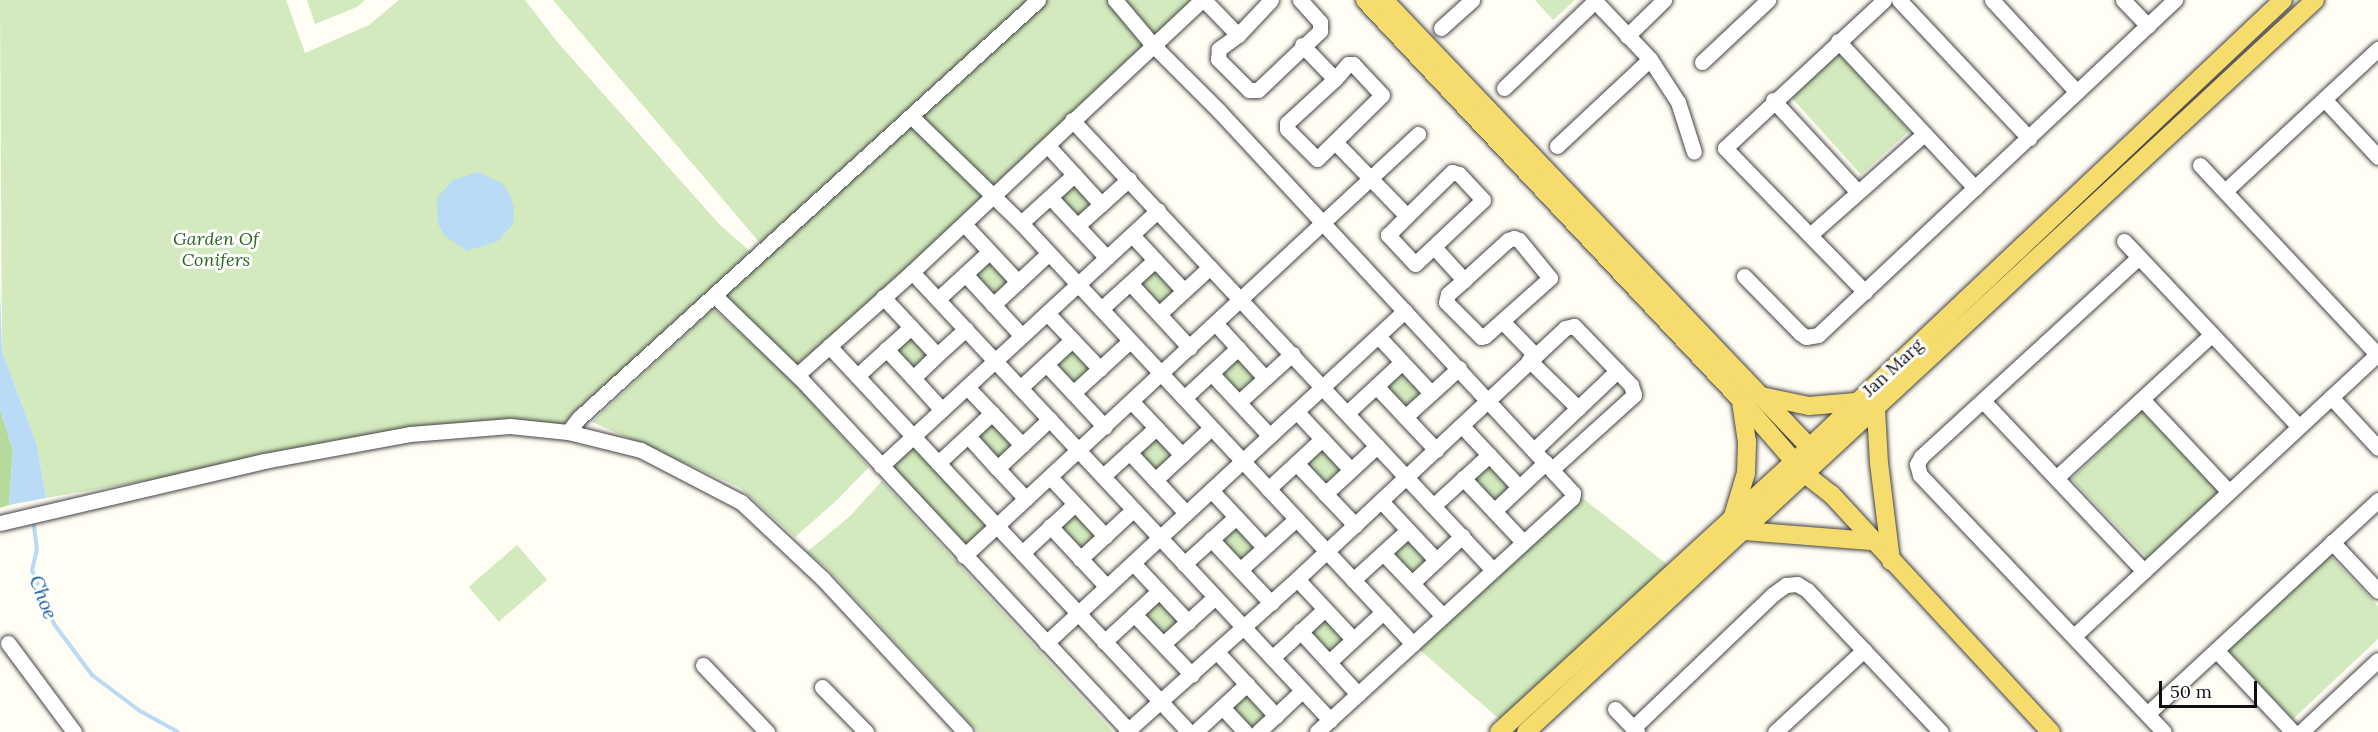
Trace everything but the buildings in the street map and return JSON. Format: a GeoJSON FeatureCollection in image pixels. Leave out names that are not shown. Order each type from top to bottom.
{"type":"FeatureCollection","features":[{"type":"Feature","properties":{"kind":"main road"},"geometry":{"type":"LineString","coordinates":[[1365,0],[1741,400],[1800,467],[1832,495],[2050,732]]}},
{"type":"Feature","properties":{"kind":"main road"},"geometry":{"type":"LineString","coordinates":[[1384,0],[1816,453],[1832,495]]}},
{"type":"Feature","properties":{"kind":"main road","name":"Jan Marg"},"geometry":{"type":"LineString","coordinates":[[1816,453],[1856,402],[2283,0]]}},
{"type":"Feature","properties":{"kind":"main road"},"geometry":{"type":"LineString","coordinates":[[1499,732],[1816,453],[1876,410],[2315,0]]}},
{"type":"Feature","properties":{"kind":"main road"},"geometry":{"type":"LineString","coordinates":[[1761,396],[1809,406],[1856,402]]}},
{"type":"Feature","properties":{"kind":"main road"},"geometry":{"type":"LineString","coordinates":[[1526,732],[1738,524],[1746,473],[1747,442],[1741,400]]}},
{"type":"Feature","properties":{"kind":"main road"},"geometry":{"type":"LineString","coordinates":[[1876,410],[1879,463],[1891,561]]}},
{"type":"Feature","properties":{"kind":"main road"},"geometry":{"type":"LineString","coordinates":[[1738,524],[1872,541]]}},
{"type":"Feature","properties":{"kind":"street"},"geometry":{"type":"LineString","coordinates":[[568,432],[579,418],[1038,0]]}},
{"type":"Feature","properties":{"kind":"street"},"geometry":{"type":"LineString","coordinates":[[1115,0],[1152,44],[1406,311],[1572,490],[1573,496],[1317,732]]}},
{"type":"Feature","properties":{"kind":"street"},"geometry":{"type":"LineString","coordinates":[[797,375],[964,224],[1152,44],[1203,0],[1238,35]]}},
{"type":"Feature","properties":{"kind":"street"},"geometry":{"type":"LineString","coordinates":[[1271,0],[1217,54],[1218,59],[1253,92],[1258,90],[1322,27],[1300,0]]}},
{"type":"Feature","properties":{"kind":"street"},"geometry":{"type":"LineString","coordinates":[[1441,28],[1472,0]]}},
{"type":"Feature","properties":{"kind":"street"},"geometry":{"type":"LineString","coordinates":[[1627,36],[1664,0]]}},
{"type":"Feature","properties":{"kind":"street"},"geometry":{"type":"LineString","coordinates":[[1702,62],[1768,0]]}},
{"type":"Feature","properties":{"kind":"street"},"geometry":{"type":"LineString","coordinates":[[1865,292],[1725,148],[1773,100],[1884,0]]}},
{"type":"Feature","properties":{"kind":"street"},"geometry":{"type":"LineString","coordinates":[[1899,0],[2029,138]]}},
{"type":"Feature","properties":{"kind":"street"},"geometry":{"type":"LineString","coordinates":[[1992,0],[2078,92]]}},
{"type":"Feature","properties":{"kind":"street"},"geometry":{"type":"LineString","coordinates":[[2123,0],[2148,26]]}},
{"type":"Feature","properties":{"kind":"street"},"geometry":{"type":"LineString","coordinates":[[1744,276],[1806,337],[1818,335],[2175,0]]}},
{"type":"Feature","properties":{"kind":"street"},"geometry":{"type":"LineString","coordinates":[[1504,88],[1594,1],[1650,59],[1678,102],[1694,152]]}},
{"type":"Feature","properties":{"kind":"street"},"geometry":{"type":"LineString","coordinates":[[1838,41],[1975,188]]}},
{"type":"Feature","properties":{"kind":"street"},"geometry":{"type":"LineString","coordinates":[[1302,45],[1335,79]]}},
{"type":"Feature","properties":{"kind":"street"},"geometry":{"type":"LineString","coordinates":[[2225,191],[2378,49]]}},
{"type":"Feature","properties":{"kind":"street"},"geometry":{"type":"LineString","coordinates":[[1557,146],[1650,59]]}},
{"type":"Feature","properties":{"kind":"street"},"geometry":{"type":"LineString","coordinates":[[1348,64],[1353,64],[1382,95],[1317,159],[1286,127],[1335,79],[1348,64]]}},
{"type":"Feature","properties":{"kind":"street"},"geometry":{"type":"LineString","coordinates":[[2324,99],[2378,157]]}},
{"type":"Feature","properties":{"kind":"street"},"geometry":{"type":"LineString","coordinates":[[1773,100],[1858,192]]}},
{"type":"Feature","properties":{"kind":"street"},"geometry":{"type":"LineString","coordinates":[[911,116],[1021,223],[1413,644]]}},
{"type":"Feature","properties":{"kind":"street"},"geometry":{"type":"LineString","coordinates":[[1072,120],[1493,570]]}},
{"type":"Feature","properties":{"kind":"street"},"geometry":{"type":"LineString","coordinates":[[964,556],[1418,134]]}},
{"type":"Feature","properties":{"kind":"street"},"geometry":{"type":"LineString","coordinates":[[1811,234],[1924,134]]}},
{"type":"Feature","properties":{"kind":"street"},"geometry":{"type":"LineString","coordinates":[[1335,142],[1407,216]]}},
{"type":"Feature","properties":{"kind":"street"},"geometry":{"type":"LineString","coordinates":[[1048,146],[1101,204]]}},
{"type":"Feature","properties":{"kind":"street"},"geometry":{"type":"LineString","coordinates":[[2074,636],[2378,354],[2200,165]]}},
{"type":"Feature","properties":{"kind":"street"},"geometry":{"type":"LineString","coordinates":[[1452,172],[1459,174],[1482,196],[1482,204],[1418,263],[1412,263],[1388,238],[1389,232],[1407,216],[1452,172]]}},
{"type":"Feature","properties":{"kind":"street"},"geometry":{"type":"LineString","coordinates":[[1021,223],[1074,175]]}},
{"type":"Feature","properties":{"kind":"street"},"geometry":{"type":"LineString","coordinates":[[1077,226],[1129,179]]}},
{"type":"Feature","properties":{"kind":"street"},"geometry":{"type":"LineString","coordinates":[[1050,197],[1107,258]]}},
{"type":"Feature","properties":{"kind":"street"},"geometry":{"type":"LineString","coordinates":[[881,466],[1158,210]]}},
{"type":"Feature","properties":{"kind":"street"},"geometry":{"type":"LineString","coordinates":[[964,224],[1018,282]]}},
{"type":"Feature","properties":{"kind":"street"},"geometry":{"type":"LineString","coordinates":[[1132,235],[1184,291]]}},
{"type":"Feature","properties":{"kind":"street"},"geometry":{"type":"LineString","coordinates":[[1508,240],[1519,240],[1550,278],[1481,338],[1446,302],[1448,294],[1464,280],[1508,240]]}},
{"type":"Feature","properties":{"kind":"street"},"geometry":{"type":"LineString","coordinates":[[2124,241],[2299,427]]}},
{"type":"Feature","properties":{"kind":"street"},"geometry":{"type":"LineString","coordinates":[[1434,247],[1464,280]]}},
{"type":"Feature","properties":{"kind":"street"},"geometry":{"type":"LineString","coordinates":[[938,299],[989,252]]}},
{"type":"Feature","properties":{"kind":"street"},"geometry":{"type":"LineString","coordinates":[[993,304],[1049,253]]}},
{"type":"Feature","properties":{"kind":"street"},"geometry":{"type":"LineString","coordinates":[[2139,257],[1984,402],[1921,457],[1917,464],[1918,471],[2164,732]]}},
{"type":"Feature","properties":{"kind":"street"},"geometry":{"type":"LineString","coordinates":[[1101,309],[1155,260]]}},
{"type":"Feature","properties":{"kind":"street"},"geometry":{"type":"LineString","coordinates":[[1159,315],[1210,267]]}},
{"type":"Feature","properties":{"kind":"street"},"geometry":{"type":"LineString","coordinates":[[912,272],[1330,720]]}},
{"type":"Feature","properties":{"kind":"street"},"geometry":{"type":"LineString","coordinates":[[965,274],[1022,336]]}},
{"type":"Feature","properties":{"kind":"street"},"geometry":{"type":"LineString","coordinates":[[1130,283],[1190,348]]}},
{"type":"Feature","properties":{"kind":"street"},"geometry":{"type":"LineString","coordinates":[[715,296],[797,375],[1127,731],[1244,628],[1565,328],[1574,326],[1631,385],[1632,398],[1549,466],[1519,487],[1494,511]]}},
{"type":"Feature","properties":{"kind":"street"},"geometry":{"type":"LineString","coordinates":[[883,297],[937,355]]}},
{"type":"Feature","properties":{"kind":"street"},"geometry":{"type":"LineString","coordinates":[[1046,643],[1406,311]]}},
{"type":"Feature","properties":{"kind":"street"},"geometry":{"type":"LineString","coordinates":[[1047,313],[1100,369]]}},
{"type":"Feature","properties":{"kind":"street"},"geometry":{"type":"LineString","coordinates":[[1502,321],[1578,408]]}},
{"type":"Feature","properties":{"kind":"street"},"geometry":{"type":"LineString","coordinates":[[1216,324],[1265,378]]}},
{"type":"Feature","properties":{"kind":"street"},"geometry":{"type":"LineString","coordinates":[[857,376],[911,327]]}},
{"type":"Feature","properties":{"kind":"street"},"geometry":{"type":"LineString","coordinates":[[913,378],[966,329]]}},
{"type":"Feature","properties":{"kind":"street"},"geometry":{"type":"LineString","coordinates":[[2056,478],[2212,334]]}},
{"type":"Feature","properties":{"kind":"street"},"geometry":{"type":"LineString","coordinates":[[1378,336],[1431,393]]}},
{"type":"Feature","properties":{"kind":"street"},"geometry":{"type":"LineString","coordinates":[[1020,388],[1072,340]]}},
{"type":"Feature","properties":{"kind":"street"},"geometry":{"type":"LineString","coordinates":[[1073,393],[1130,341]]}},
{"type":"Feature","properties":{"kind":"street"},"geometry":{"type":"LineString","coordinates":[[829,346],[1189,732]]}},
{"type":"Feature","properties":{"kind":"street"},"geometry":{"type":"LineString","coordinates":[[1184,398],[1238,348]]}},
{"type":"Feature","properties":{"kind":"street"},"geometry":{"type":"LineString","coordinates":[[886,350],[942,410]]}},
{"type":"Feature","properties":{"kind":"street"},"geometry":{"type":"LineString","coordinates":[[1239,402],[1292,354]]}},
{"type":"Feature","properties":{"kind":"street"},"geometry":{"type":"LineString","coordinates":[[1347,413],[1402,362]]}},
{"type":"Feature","properties":{"kind":"street"},"geometry":{"type":"LineString","coordinates":[[1046,364],[1105,427]]}},
{"type":"Feature","properties":{"kind":"street"},"geometry":{"type":"LineString","coordinates":[[1406,417],[1459,368]]}},
{"type":"Feature","properties":{"kind":"street"},"geometry":{"type":"LineString","coordinates":[[1534,450],[1617,371]]}},
{"type":"Feature","properties":{"kind":"street"},"geometry":{"type":"LineString","coordinates":[[1211,373],[1270,436]]}},
{"type":"Feature","properties":{"kind":"street"},"geometry":{"type":"LineString","coordinates":[[1376,386],[1436,450]]}},
{"type":"Feature","properties":{"kind":"street"},"geometry":{"type":"LineString","coordinates":[[967,387],[1022,445]]}},
{"type":"Feature","properties":{"kind":"street"},"geometry":{"type":"LineString","coordinates":[[2331,398],[2378,448]]}},
{"type":"Feature","properties":{"kind":"street"},"geometry":{"type":"LineString","coordinates":[[2142,399],[2229,492]]}},
{"type":"Feature","properties":{"kind":"street"},"geometry":{"type":"LineString","coordinates":[[1132,402],[1182,456]]}},
{"type":"Feature","properties":{"kind":"street"},"geometry":{"type":"LineString","coordinates":[[1984,402],[2144,572]]}},
{"type":"Feature","properties":{"kind":"street"},"geometry":{"type":"LineString","coordinates":[[1297,411],[1351,470]]}},
{"type":"Feature","properties":{"kind":"street"},"geometry":{"type":"LineString","coordinates":[[938,463],[992,413]]}},
{"type":"Feature","properties":{"kind":"street"},"geometry":{"type":"LineString","coordinates":[[997,468],[1050,419]]}},
{"type":"Feature","properties":{"kind":"street"},"geometry":{"type":"LineString","coordinates":[[0,523],[264,461],[410,434],[510,426],[568,432],[641,450],[741,502],[823,579],[965,732]]}},
{"type":"Feature","properties":{"kind":"street"},"geometry":{"type":"LineString","coordinates":[[1462,426],[1519,487]]}},
{"type":"Feature","properties":{"kind":"street"},"geometry":{"type":"LineString","coordinates":[[1103,476],[1156,428]]}},
{"type":"Feature","properties":{"kind":"street"},"geometry":{"type":"LineString","coordinates":[[1155,480],[1211,428]]}},
{"type":"Feature","properties":{"kind":"street"},"geometry":{"type":"LineString","coordinates":[[968,436],[1026,499]]}},
{"type":"Feature","properties":{"kind":"street"},"geometry":{"type":"LineString","coordinates":[[1268,489],[1322,439]]}},
{"type":"Feature","properties":{"kind":"street"},"geometry":{"type":"LineString","coordinates":[[1325,494],[1377,446]]}},
{"type":"Feature","properties":{"kind":"street"},"geometry":{"type":"LineString","coordinates":[[1129,452],[1186,513]]}},
{"type":"Feature","properties":{"kind":"street"},"geometry":{"type":"LineString","coordinates":[[1433,506],[1489,455]]}},
{"type":"Feature","properties":{"kind":"street"},"geometry":{"type":"LineString","coordinates":[[1296,463],[1355,525]]}},
{"type":"Feature","properties":{"kind":"street"},"geometry":{"type":"LineString","coordinates":[[1050,477],[1105,536]]}},
{"type":"Feature","properties":{"kind":"street"},"geometry":{"type":"LineString","coordinates":[[1463,478],[1523,542]]}},
{"type":"Feature","properties":{"kind":"street"},"geometry":{"type":"LineString","coordinates":[[1211,490],[1264,547]]}},
{"type":"Feature","properties":{"kind":"street"},"geometry":{"type":"LineString","coordinates":[[2147,714],[2378,500]]}},
{"type":"Feature","properties":{"kind":"street"},"geometry":{"type":"LineString","coordinates":[[1381,501],[1436,560]]}},
{"type":"Feature","properties":{"kind":"street"},"geometry":{"type":"LineString","coordinates":[[1022,553],[1075,504]]}},
{"type":"Feature","properties":{"kind":"street"},"geometry":{"type":"LineString","coordinates":[[1080,559],[1133,510]]}},
{"type":"Feature","properties":{"kind":"street"},"geometry":{"type":"LineString","coordinates":[[1184,564],[1236,517]]}},
{"type":"Feature","properties":{"kind":"street"},"geometry":{"type":"LineString","coordinates":[[1240,570],[1296,519]]}},
{"type":"Feature","properties":{"kind":"street"},"geometry":{"type":"LineString","coordinates":[[1050,526],[1107,587]]}},
{"type":"Feature","properties":{"kind":"street"},"geometry":{"type":"LineString","coordinates":[[1353,580],[1408,530]]}},
{"type":"Feature","properties":{"kind":"street"},"geometry":{"type":"LineString","coordinates":[[1412,583],[1462,536]]}},
{"type":"Feature","properties":{"kind":"street"},"geometry":{"type":"LineString","coordinates":[[1211,539],[1271,603]]}},
{"type":"Feature","properties":{"kind":"street"},"geometry":{"type":"LineString","coordinates":[[2332,542],[2378,591]]}},
{"type":"Feature","properties":{"kind":"street"},"geometry":{"type":"LineString","coordinates":[[1383,552],[1443,616]]}},
{"type":"Feature","properties":{"kind":"street"},"geometry":{"type":"LineString","coordinates":[[1133,563],[1188,622]]}},
{"type":"Feature","properties":{"kind":"street"},"geometry":{"type":"LineString","coordinates":[[1297,579],[1353,639]]}},
{"type":"Feature","properties":{"kind":"street"},"geometry":{"type":"LineString","coordinates":[[1615,709],[1635,730],[1772,595],[1786,585],[1797,584],[1807,590],[1864,650],[1932,729]]}},
{"type":"Feature","properties":{"kind":"street"},"geometry":{"type":"LineString","coordinates":[[1104,642],[1159,591]]}},
{"type":"Feature","properties":{"kind":"street"},"geometry":{"type":"LineString","coordinates":[[1163,644],[1215,597]]}},
{"type":"Feature","properties":{"kind":"street"},"geometry":{"type":"LineString","coordinates":[[1272,658],[1325,609]]}},
{"type":"Feature","properties":{"kind":"street"},"geometry":{"type":"LineString","coordinates":[[1329,662],[1383,612]]}},
{"type":"Feature","properties":{"kind":"street"},"geometry":{"type":"LineString","coordinates":[[1134,614],[1192,675]]}},
{"type":"Feature","properties":{"kind":"street"},"geometry":{"type":"LineString","coordinates":[[1300,631],[1358,694]]}},
{"type":"Feature","properties":{"kind":"street"},"geometry":{"type":"LineString","coordinates":[[8,643],[74,732]]}},
{"type":"Feature","properties":{"kind":"street"},"geometry":{"type":"LineString","coordinates":[[1775,732],[1864,650]]}},
{"type":"Feature","properties":{"kind":"street"},"geometry":{"type":"LineString","coordinates":[[2216,650],[2293,732]]}},
{"type":"Feature","properties":{"kind":"street"},"geometry":{"type":"LineString","coordinates":[[1217,652],[1276,716]]}},
{"type":"Feature","properties":{"kind":"street"},"geometry":{"type":"LineString","coordinates":[[2301,732],[2378,660]]}},
{"type":"Feature","properties":{"kind":"street"},"geometry":{"type":"LineString","coordinates":[[703,665],[767,732]]}},
{"type":"Feature","properties":{"kind":"street"},"geometry":{"type":"LineString","coordinates":[[1195,732],[1247,684]]}},
{"type":"Feature","properties":{"kind":"street"},"geometry":{"type":"LineString","coordinates":[[822,687],[866,732]]}},
{"type":"Feature","properties":{"kind":"street"},"geometry":{"type":"LineString","coordinates":[[1258,732],[1302,691]]}},
{"type":"Feature","properties":{"kind":"street"},"geometry":{"type":"LineString","coordinates":[[1222,707],[1245,732]]}},
{"type":"Feature","properties":{"kind":"green space","name":"Garden Of Conifers"},"geometry":{"type":"Polygon","coordinates":[[[0,0],[286,0],[305,53],[369,25],[399,0],[525,0],[559,44],[720,225],[751,252],[760,243],[553,0],[1198,0],[794,374],[713,287],[561,429],[485,422],[46,498],[37,445],[2,351],[0,0]]]}},
{"type":"Feature","properties":{"kind":"green space"},"geometry":{"type":"Polygon","coordinates":[[[307,0],[365,0],[357,7],[315,24],[307,0]]]}},
{"type":"Feature","properties":{"kind":"green space"},"geometry":{"type":"Polygon","coordinates":[[[1535,0],[1575,0],[1553,20],[1535,0]]]}},
{"type":"Feature","properties":{"kind":"green space"},"geometry":{"type":"Polygon","coordinates":[[[1839,53],[1909,131],[1861,175],[1791,96],[1839,53]]]}},
{"type":"Feature","properties":{"kind":"green space"},"geometry":{"type":"Polygon","coordinates":[[[1074,180],[1097,204],[1078,221],[1056,197],[1074,180]]]}},
{"type":"Feature","properties":{"kind":"green space"},"geometry":{"type":"Polygon","coordinates":[[[990,258],[1013,282],[994,299],[972,275],[990,258]]]}},
{"type":"Feature","properties":{"kind":"green space"},"geometry":{"type":"Polygon","coordinates":[[[1155,265],[1179,291],[1158,310],[1135,284],[1155,265]]]}},
{"type":"Feature","properties":{"kind":"green space"},"geometry":{"type":"Polygon","coordinates":[[[713,309],[787,374],[869,467],[836,501],[795,537],[739,487],[592,422],[713,309]]]}},
{"type":"Feature","properties":{"kind":"green space"},"geometry":{"type":"Polygon","coordinates":[[[910,333],[932,356],[915,373],[893,350],[910,333]]]}},
{"type":"Feature","properties":{"kind":"green space"},"geometry":{"type":"Polygon","coordinates":[[[1072,347],[1093,370],[1073,387],[1053,364],[1072,347]]]}},
{"type":"Feature","properties":{"kind":"green space"},"geometry":{"type":"Polygon","coordinates":[[[1238,355],[1259,378],[1239,396],[1218,373],[1238,355]]]}},
{"type":"Feature","properties":{"kind":"green space"},"geometry":{"type":"Polygon","coordinates":[[[1403,368],[1426,393],[1407,411],[1384,386],[1403,368]]]}},
{"type":"Feature","properties":{"kind":"green space"},"geometry":{"type":"Polygon","coordinates":[[[0,409],[13,450],[9,505],[0,508],[0,409]]]}},
{"type":"Feature","properties":{"kind":"green space"},"geometry":{"type":"Polygon","coordinates":[[[2142,411],[2220,492],[2150,560],[2072,479],[2142,411]]]}},
{"type":"Feature","properties":{"kind":"green space"},"geometry":{"type":"Polygon","coordinates":[[[991,420],[1016,446],[999,462],[974,436],[991,420]]]}},
{"type":"Feature","properties":{"kind":"green space"},"geometry":{"type":"Polygon","coordinates":[[[1156,434],[1175,456],[1154,474],[1135,452],[1156,434]]]}},
{"type":"Feature","properties":{"kind":"green space"},"geometry":{"type":"Polygon","coordinates":[[[913,437],[996,526],[965,556],[882,466],[913,437]]]}},
{"type":"Feature","properties":{"kind":"green space"},"geometry":{"type":"Polygon","coordinates":[[[1321,445],[1345,470],[1327,488],[1302,463],[1321,445]]]}},
{"type":"Feature","properties":{"kind":"green space"},"geometry":{"type":"Polygon","coordinates":[[[1489,461],[1514,488],[1494,506],[1469,479],[1489,461]]]}},
{"type":"Feature","properties":{"kind":"green space"},"geometry":{"type":"Polygon","coordinates":[[[882,481],[1113,732],[978,732],[827,568],[807,552],[850,516],[882,481]]]}},
{"type":"Feature","properties":{"kind":"green space"},"geometry":{"type":"Polygon","coordinates":[[[1572,490],[1682,576],[1513,731],[1413,644],[1572,490]]]}},
{"type":"Feature","properties":{"kind":"green space"},"geometry":{"type":"Polygon","coordinates":[[[1075,510],[1099,537],[1081,553],[1056,527],[1075,510]]]}},
{"type":"Feature","properties":{"kind":"green space"},"geometry":{"type":"Polygon","coordinates":[[[1237,523],[1260,547],[1241,564],[1219,540],[1237,523]]]}},
{"type":"Feature","properties":{"kind":"green space"},"geometry":{"type":"Polygon","coordinates":[[[1408,536],[1431,560],[1412,574],[1389,553],[1408,536]]]}},
{"type":"Feature","properties":{"kind":"green space"},"geometry":{"type":"Polygon","coordinates":[[[517,545],[547,580],[499,622],[469,587],[517,545]]]}},
{"type":"Feature","properties":{"kind":"green space"},"geometry":{"type":"Polygon","coordinates":[[[2329,555],[2378,606],[2378,639],[2293,719],[2228,650],[2329,555]]]}},
{"type":"Feature","properties":{"kind":"green space"},"geometry":{"type":"Polygon","coordinates":[[[1160,598],[1183,622],[1165,639],[1142,614],[1160,598]]]}},
{"type":"Feature","properties":{"kind":"green space"},"geometry":{"type":"Polygon","coordinates":[[[1325,614],[1348,638],[1330,655],[1307,631],[1325,614]]]}},
{"type":"Feature","properties":{"kind":"green space"},"geometry":{"type":"Polygon","coordinates":[[[1247,691],[1271,715],[1253,732],[1229,709],[1247,691]]]}},
{"type":"Feature","properties":{"kind":"water"},"geometry":{"type":"Polygon","coordinates":[[[478,172],[503,184],[510,194],[514,208],[513,224],[498,241],[467,251],[445,236],[438,224],[437,198],[453,180],[478,172]]]}},
{"type":"Feature","properties":{"kind":"water"},"geometry":{"type":"Polygon","coordinates":[[[0,286],[2,351],[37,445],[46,498],[9,505],[13,450],[0,409],[0,286]]]}},
{"type":"Feature","properties":{"kind":"waterway","name":"Choe"},"geometry":{"type":"LineString","coordinates":[[33,518],[37,549],[32,570],[54,624],[92,675],[140,711],[178,732]]}}]}
